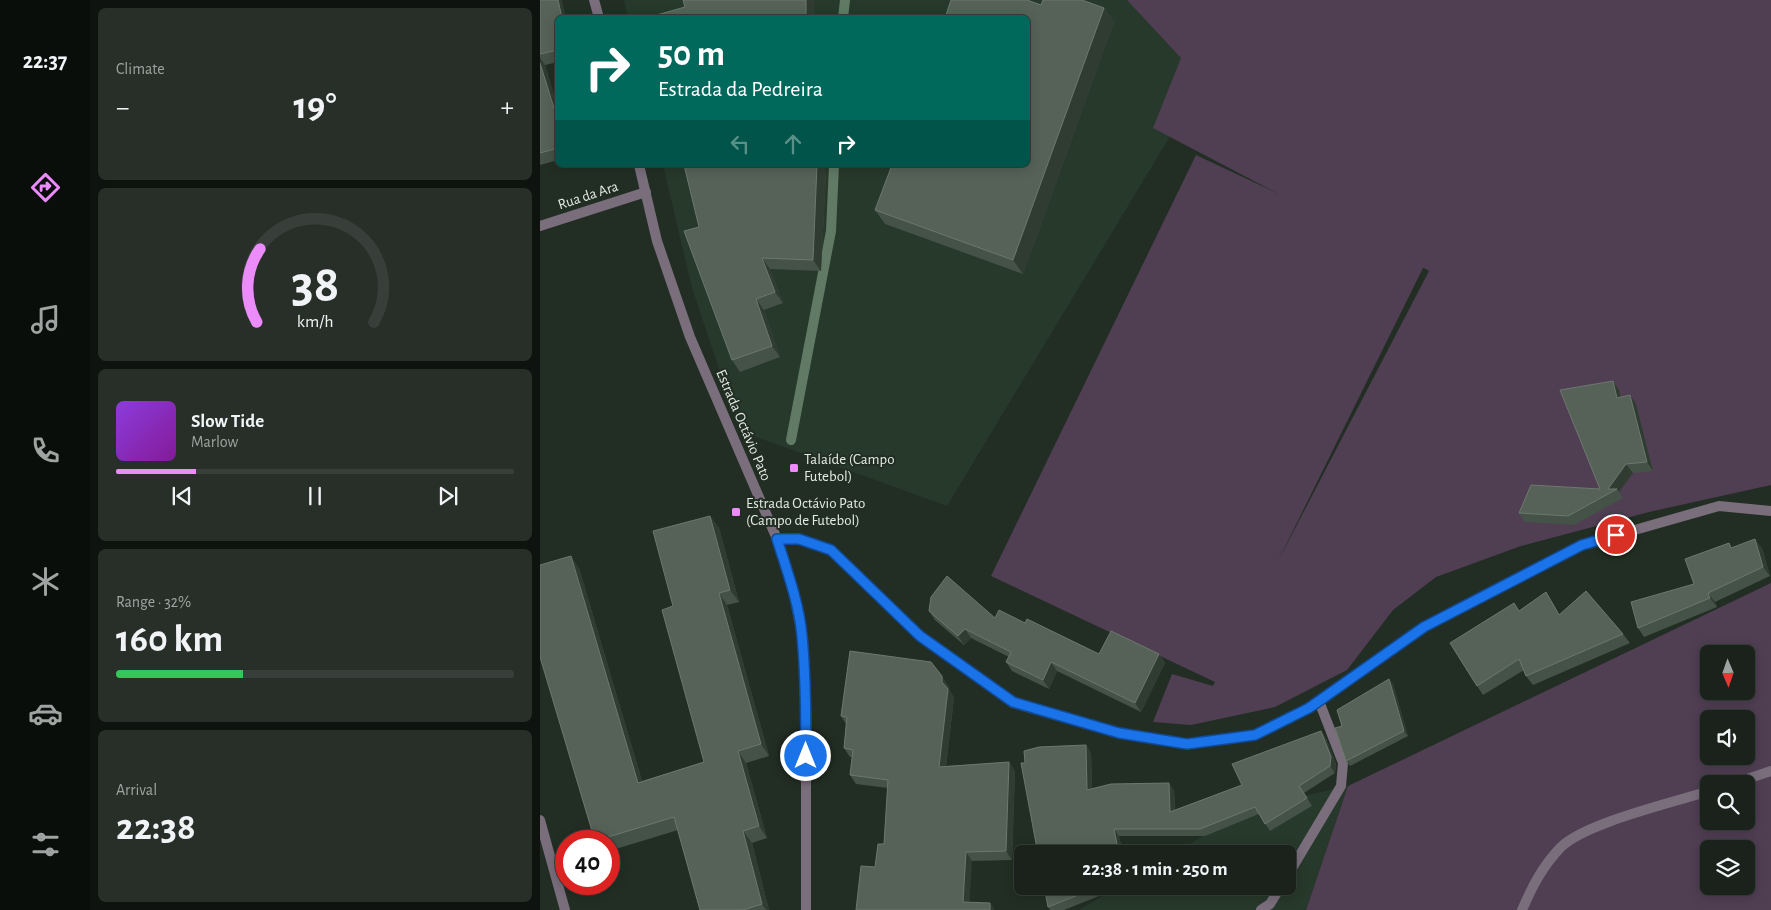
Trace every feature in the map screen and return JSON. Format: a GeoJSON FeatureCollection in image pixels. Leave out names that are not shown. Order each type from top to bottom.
{"type":"FeatureCollection","features":[{"type":"Feature","properties":{"kind":"street"},"geometry":{"type":"LineString","coordinates":[[594,0],[598,15]]}},
{"type":"Feature","properties":{"kind":"street","name":"Estrada Octávio Pato"},"geometry":{"type":"LineString","coordinates":[[640,167],[657,241],[690,337],[777,539],[794,594],[802,635],[806,701],[806,910]]}},
{"type":"Feature","properties":{"kind":"street","name":"Rua da Ara"},"geometry":{"type":"LineString","coordinates":[[540,226],[646,192]]}},
{"type":"Feature","properties":{"kind":"street"},"geometry":{"type":"LineString","coordinates":[[777,539],[799,539],[831,550],[920,636],[1013,702],[1119,733],[1187,744],[1255,735],[1309,708],[1424,627],[1582,545],[1719,506],[1771,511]]}},
{"type":"Feature","properties":{"kind":"street"},"geometry":{"type":"LineString","coordinates":[[1296,862],[1341,786],[1343,763],[1319,701]]}},
{"type":"Feature","properties":{"kind":"street"},"geometry":{"type":"LineString","coordinates":[[1755,776],[1771,771]]}},
{"type":"Feature","properties":{"kind":"street"},"geometry":{"type":"LineString","coordinates":[[1522,910],[1536,877],[1561,847],[1590,828],[1700,794]]}},
{"type":"Feature","properties":{"kind":"street"},"geometry":{"type":"LineString","coordinates":[[540,820],[565,910]]}},
{"type":"Feature","properties":{"kind":"street"},"geometry":{"type":"LineString","coordinates":[[1261,910],[1270,904],[1276,895]]}},
{"type":"Feature","properties":{"kind":"shaded area"},"geometry":{"type":"Polygon","coordinates":[[[624,0],[1229,0],[1215,62],[947,506],[740,431],[692,288],[663,167],[1030,167],[1030,15],[627,15],[624,0]]]}},
{"type":"Feature","properties":{"kind":"shaded area"},"geometry":{"type":"Polygon","coordinates":[[[1127,0],[1771,0],[1771,485],[1649,512],[1521,546],[1436,577],[1393,610],[1347,670],[1275,707],[1191,725],[1153,722],[1172,674],[1213,686],[1215,682],[991,576],[1196,155],[1277,193],[1153,128],[1181,58],[1127,0]],[[1423,268],[1277,563],[1429,271],[1423,268]]]}},
{"type":"Feature","properties":{"kind":"shaded area"},"geometry":{"type":"Polygon","coordinates":[[[1771,583],[1771,910],[1306,910],[1348,786],[1771,583]]]}},
{"type":"Feature","properties":{"kind":"shaded area"},"geometry":{"type":"Polygon","coordinates":[[[1290,783],[1299,797],[1348,786],[1306,910],[1079,910],[1104,895],[1296,895],[1296,845],[1188,845],[1290,783]]]}},
{"type":"Feature","properties":{"kind":"building"},"geometry":{"type":"Polygon","coordinates":[[[540,0],[558,0],[561,15],[555,15],[555,51],[540,54],[540,0]]]}},
{"type":"Feature","properties":{"kind":"building"},"geometry":{"type":"Polygon","coordinates":[[[683,0],[806,0],[806,15],[657,15],[685,7],[683,0]]]}},
{"type":"Feature","properties":{"kind":"building"},"geometry":{"type":"Polygon","coordinates":[[[951,0],[1027,0],[1041,5],[1043,0],[1082,0],[1104,8],[1013,260],[875,210],[891,167],[1030,167],[1030,15],[946,15],[951,0]]]}},
{"type":"Feature","properties":{"kind":"building"},"geometry":{"type":"Polygon","coordinates":[[[540,63],[555,111],[555,149],[540,153],[540,63]]]}},
{"type":"Feature","properties":{"kind":"building"},"geometry":{"type":"Polygon","coordinates":[[[684,167],[817,167],[813,260],[762,258],[775,292],[756,299],[772,346],[732,360],[684,231],[699,227],[684,167]]]}},
{"type":"Feature","properties":{"kind":"building"},"geometry":{"type":"Polygon","coordinates":[[[1613,381],[1617,398],[1630,395],[1647,462],[1626,464],[1608,489],[1617,489],[1568,516],[1519,513],[1531,485],[1600,489],[1560,390],[1613,381]]]}},
{"type":"Feature","properties":{"kind":"building"},"geometry":{"type":"Polygon","coordinates":[[[710,516],[730,590],[719,593],[761,744],[738,751],[759,826],[743,831],[762,904],[743,910],[700,910],[674,817],[620,833],[620,830],[592,830],[540,657],[540,565],[571,556],[638,783],[704,762],[662,610],[673,606],[653,531],[710,516]]]}},
{"type":"Feature","properties":{"kind":"building"},"geometry":{"type":"Polygon","coordinates":[[[1755,539],[1763,567],[1708,593],[1710,598],[1638,628],[1631,602],[1694,584],[1685,559],[1729,543],[1731,548],[1755,539]]]}},
{"type":"Feature","properties":{"kind":"building"},"geometry":{"type":"Polygon","coordinates":[[[947,576],[995,618],[999,610],[1025,623],[1027,619],[1099,654],[1111,631],[1159,654],[1135,703],[1051,662],[1043,680],[1006,662],[1011,652],[965,629],[958,636],[929,611],[931,597],[947,576]]]}},
{"type":"Feature","properties":{"kind":"building"},"geometry":{"type":"Polygon","coordinates":[[[1586,591],[1623,634],[1526,676],[1519,659],[1477,686],[1450,643],[1514,603],[1519,611],[1546,592],[1559,615],[1586,591]]]}},
{"type":"Feature","properties":{"kind":"building"},"geometry":{"type":"Polygon","coordinates":[[[850,651],[931,662],[942,676],[942,682],[948,689],[939,767],[1009,762],[1006,851],[966,852],[963,902],[990,903],[990,910],[856,910],[861,866],[875,867],[878,844],[884,844],[888,780],[850,775],[853,750],[844,748],[847,717],[841,716],[850,651]]]}},
{"type":"Feature","properties":{"kind":"building"},"geometry":{"type":"Polygon","coordinates":[[[1389,679],[1404,731],[1346,761],[1335,728],[1342,726],[1337,710],[1389,679]]]}},
{"type":"Feature","properties":{"kind":"building"},"geometry":{"type":"Polygon","coordinates":[[[1321,731],[1331,757],[1330,766],[1299,786],[1307,798],[1265,824],[1255,807],[1200,829],[1114,829],[1117,845],[1036,845],[1021,763],[1025,763],[1024,751],[1039,747],[1086,745],[1087,790],[1111,784],[1169,783],[1170,812],[1242,785],[1232,764],[1321,731]]]}},
{"type":"Feature","properties":{"kind":"building"},"geometry":{"type":"Polygon","coordinates":[[[1046,895],[1078,895],[1048,907],[1046,895]]]}},
{"type":"Feature","properties":{"kind":"waterway"},"geometry":{"type":"LineString","coordinates":[[843,15],[845,0]]}},
{"type":"Feature","properties":{"kind":"waterway"},"geometry":{"type":"LineString","coordinates":[[791,440],[831,231],[834,167]]}},
{"type":"Feature","properties":{"kind":"place","name":"Talaíde (Campo Futebol)"},"geometry":{"type":"Point","coordinates":[794,468]}},
{"type":"Feature","properties":{"kind":"place","name":"Estrada Octávio Pato (Campo de Futebol)"},"geometry":{"type":"Point","coordinates":[736,512]}},
{"type":"Feature","properties":{"kind":"route"},"geometry":{"type":"LineString","coordinates":[[806,756],[806,701],[802,635],[794,594],[777,539],[799,539],[831,550],[920,636],[1013,702],[1119,733],[1187,744],[1255,735],[1309,708],[1424,627],[1582,545],[1616,535]]}}]}
